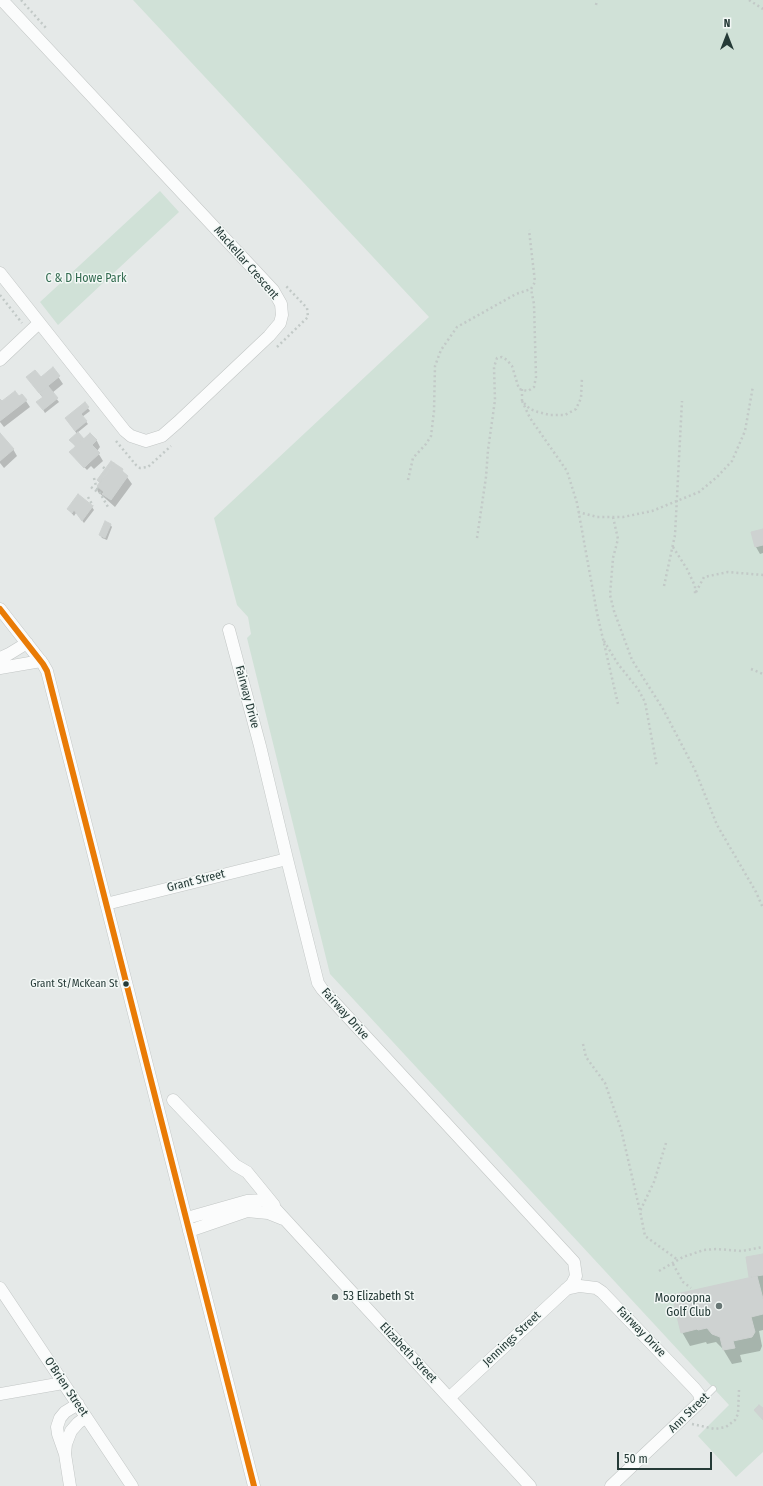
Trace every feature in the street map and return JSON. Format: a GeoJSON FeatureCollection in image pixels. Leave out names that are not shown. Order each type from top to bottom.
{"type":"FeatureCollection","features":[{"type":"Feature","properties":{"kind":"street","name":"Mackellar Crescent"},"geometry":{"type":"LineString","coordinates":[[0,273],[125,431],[136,438],[146,441],[157,438],[168,431],[269,336],[280,323],[282,310],[281,304],[278,297],[269,286],[2,0]]}},
{"type":"Feature","properties":{"kind":"street"},"geometry":{"type":"LineString","coordinates":[[0,360],[39,323]]}},
{"type":"Feature","properties":{"kind":"street"},"geometry":{"type":"LineString","coordinates":[[0,609],[41,661],[47,671],[254,1486]]}},
{"type":"Feature","properties":{"kind":"street","name":"Fairway Drive"},"geometry":{"type":"LineString","coordinates":[[229,630],[260,746],[286,859],[318,981],[321,987],[572,1259],[576,1271],[574,1280]]}},
{"type":"Feature","properties":{"kind":"street"},"geometry":{"type":"LineString","coordinates":[[0,658],[27,643]]}},
{"type":"Feature","properties":{"kind":"street"},"geometry":{"type":"LineString","coordinates":[[0,668],[41,661]]}},
{"type":"Feature","properties":{"kind":"street","name":"Grant Street"},"geometry":{"type":"LineString","coordinates":[[106,904],[286,859]]}},
{"type":"Feature","properties":{"kind":"street","name":"Elizabeth Street"},"geometry":{"type":"LineString","coordinates":[[173,1100],[235,1165],[246,1172],[266,1194],[285,1221]]}},
{"type":"Feature","properties":{"kind":"street","name":"Elizabeth Street"},"geometry":{"type":"LineString","coordinates":[[187,1218],[243,1202],[259,1200],[269,1202],[530,1486]]}},
{"type":"Feature","properties":{"kind":"street","name":"Elizabeth Street"},"geometry":{"type":"LineString","coordinates":[[189,1230],[247,1212],[268,1213],[285,1221]]}},
{"type":"Feature","properties":{"kind":"street","name":"Jennings Street"},"geometry":{"type":"LineString","coordinates":[[449,1398],[574,1280]]}},
{"type":"Feature","properties":{"kind":"street","name":"Fairway Drive"},"geometry":{"type":"LineString","coordinates":[[566,1289],[580,1286],[596,1288],[602,1292],[695,1389],[699,1394],[701,1402]]}},
{"type":"Feature","properties":{"kind":"street","name":"O'Brien Street"},"geometry":{"type":"LineString","coordinates":[[0,1288],[132,1486]]}},
{"type":"Feature","properties":{"kind":"street"},"geometry":{"type":"LineString","coordinates":[[0,1394],[63,1383]]}},
{"type":"Feature","properties":{"kind":"street","name":"Ann Street"},"geometry":{"type":"LineString","coordinates":[[611,1486],[701,1402]]}},
{"type":"Feature","properties":{"kind":"street"},"geometry":{"type":"LineString","coordinates":[[70,1486],[57,1427],[60,1418],[65,1412],[78,1404]]}},
{"type":"Feature","properties":{"kind":"street"},"geometry":{"type":"LineString","coordinates":[[64,1454],[69,1434],[73,1428],[86,1417]]}},
{"type":"Feature","properties":{"kind":"lane","name":"Ann Street"},"geometry":{"type":"LineString","coordinates":[[701,1402],[714,1389]]}},
{"type":"Feature","properties":{"kind":"path"},"geometry":{"type":"LineString","coordinates":[[21,0],[51,32]]}},
{"type":"Feature","properties":{"kind":"path"},"geometry":{"type":"LineString","coordinates":[[596,5],[597,0]]}},
{"type":"Feature","properties":{"kind":"path"},"geometry":{"type":"LineString","coordinates":[[748,0],[763,9]]}},
{"type":"Feature","properties":{"kind":"path"},"geometry":{"type":"LineString","coordinates":[[477,538],[486,477],[494,400],[494,367],[497,358],[502,357],[510,363],[519,389],[528,391],[534,388],[536,377],[534,304],[531,289],[535,282],[529,230]]}},
{"type":"Feature","properties":{"kind":"path"},"geometry":{"type":"LineString","coordinates":[[272,352],[307,319],[309,314],[305,305],[281,280]]}},
{"type":"Feature","properties":{"kind":"path"},"geometry":{"type":"LineString","coordinates":[[408,480],[413,458],[431,436],[434,410],[435,366],[441,350],[457,327],[516,294],[531,289]]}},
{"type":"Feature","properties":{"kind":"path"},"geometry":{"type":"LineString","coordinates":[[0,295],[30,332]]}},
{"type":"Feature","properties":{"kind":"path"},"geometry":{"type":"LineString","coordinates":[[522,401],[530,409],[538,412],[550,415],[565,415],[576,410],[581,398],[582,377]]}},
{"type":"Feature","properties":{"kind":"path"},"geometry":{"type":"LineString","coordinates":[[578,512],[597,517],[623,517],[652,511],[699,492],[717,477],[732,461],[745,431],[753,386]]}},
{"type":"Feature","properties":{"kind":"path"},"geometry":{"type":"LineString","coordinates":[[522,389],[522,401],[530,418],[567,471],[578,512],[603,639],[618,704]]}},
{"type":"Feature","properties":{"kind":"path"},"geometry":{"type":"LineString","coordinates":[[664,586],[675,535],[682,401]]}},
{"type":"Feature","properties":{"kind":"path"},"geometry":{"type":"LineString","coordinates":[[115,439],[140,468],[148,467],[174,443]]}},
{"type":"Feature","properties":{"kind":"path"},"geometry":{"type":"LineString","coordinates":[[94,478],[95,483],[108,507]]}},
{"type":"Feature","properties":{"kind":"path"},"geometry":{"type":"LineString","coordinates":[[95,483],[99,481]]}},
{"type":"Feature","properties":{"kind":"path"},"geometry":{"type":"LineString","coordinates":[[91,487],[102,495]]}},
{"type":"Feature","properties":{"kind":"path"},"geometry":{"type":"LineString","coordinates":[[88,497],[93,506]]}},
{"type":"Feature","properties":{"kind":"path"},"geometry":{"type":"LineString","coordinates":[[613,517],[618,539],[613,558],[610,595],[614,611],[632,660],[663,709],[694,770],[717,825],[756,892],[763,908]]}},
{"type":"Feature","properties":{"kind":"path"},"geometry":{"type":"LineString","coordinates":[[673,547],[687,569],[694,586],[695,594],[704,577],[728,572],[763,575]]}},
{"type":"Feature","properties":{"kind":"path"},"geometry":{"type":"LineString","coordinates":[[603,639],[618,664],[638,689],[645,702],[656,767]]}},
{"type":"Feature","properties":{"kind":"path"},"geometry":{"type":"LineString","coordinates":[[751,669],[763,674]]}},
{"type":"Feature","properties":{"kind":"path"},"geometry":{"type":"LineString","coordinates":[[583,1044],[586,1057],[604,1083],[624,1137],[645,1236],[678,1260]]}},
{"type":"Feature","properties":{"kind":"path"},"geometry":{"type":"LineString","coordinates":[[640,1212],[654,1182],[666,1143]]}},
{"type":"Feature","properties":{"kind":"path"},"geometry":{"type":"LineString","coordinates":[[659,1271],[688,1255],[707,1249],[742,1252],[763,1247]]}},
{"type":"Feature","properties":{"kind":"path"},"geometry":{"type":"LineString","coordinates":[[673,1264],[683,1282],[691,1288]]}},
{"type":"Feature","properties":{"kind":"path"},"geometry":{"type":"LineString","coordinates":[[681,1421],[711,1429],[726,1427],[735,1420],[738,1414],[739,1390]]}},
{"type":"Feature","properties":{"kind":"green space","name":"Mooroopna Golf Club"},"geometry":{"type":"Polygon","coordinates":[[[133,0],[763,0],[763,1452],[736,1477],[698,1436],[729,1405],[330,974],[247,638],[251,634],[248,617],[237,605],[214,518],[429,317],[133,0]]]}},
{"type":"Feature","properties":{"kind":"green space","name":"C & D Howe Park"},"geometry":{"type":"Polygon","coordinates":[[[160,191],[179,212],[58,325],[40,302],[160,191]]]}},
{"type":"Feature","properties":{"kind":"building"},"geometry":{"type":"Polygon","coordinates":[[[53,367],[60,376],[39,393],[26,377],[35,370],[41,377],[53,367]]]}},
{"type":"Feature","properties":{"kind":"building"},"geometry":{"type":"Polygon","coordinates":[[[48,386],[58,398],[43,410],[36,402],[43,397],[40,393],[48,386]]]}},
{"type":"Feature","properties":{"kind":"building"},"geometry":{"type":"Polygon","coordinates":[[[15,391],[19,396],[22,394],[27,400],[0,421],[0,399],[2,401],[15,391]]]}},
{"type":"Feature","properties":{"kind":"building"},"geometry":{"type":"Polygon","coordinates":[[[85,402],[89,407],[81,414],[87,421],[75,431],[65,418],[85,402]]]}},
{"type":"Feature","properties":{"kind":"building"},"geometry":{"type":"Polygon","coordinates":[[[78,432],[84,439],[76,446],[69,440],[78,432]]]}},
{"type":"Feature","properties":{"kind":"building"},"geometry":{"type":"Polygon","coordinates":[[[0,433],[14,449],[0,461],[0,433]]]}},
{"type":"Feature","properties":{"kind":"building"},"geometry":{"type":"Polygon","coordinates":[[[90,433],[97,440],[92,445],[100,453],[89,463],[75,447],[90,433]]]}},
{"type":"Feature","properties":{"kind":"building"},"geometry":{"type":"Polygon","coordinates":[[[75,447],[89,463],[84,468],[69,452],[75,447]]]}},
{"type":"Feature","properties":{"kind":"building"},"geometry":{"type":"Polygon","coordinates":[[[111,461],[114,463],[100,483],[97,480],[111,461]]]}},
{"type":"Feature","properties":{"kind":"building"},"geometry":{"type":"Polygon","coordinates":[[[114,463],[123,469],[122,471],[128,476],[111,500],[102,494],[104,492],[97,486],[114,463]]]}},
{"type":"Feature","properties":{"kind":"building"},"geometry":{"type":"Polygon","coordinates":[[[78,494],[93,506],[82,521],[74,510],[72,513],[67,509],[78,494]]]}},
{"type":"Feature","properties":{"kind":"building"},"geometry":{"type":"Polygon","coordinates":[[[105,521],[111,524],[105,538],[99,535],[105,521]]]}},
{"type":"Feature","properties":{"kind":"building"},"geometry":{"type":"Polygon","coordinates":[[[763,529],[763,545],[755,547],[751,532],[763,529]]]}},
{"type":"Feature","properties":{"kind":"building"},"geometry":{"type":"Polygon","coordinates":[[[763,1254],[763,1275],[749,1277],[746,1257],[763,1254]]]}},
{"type":"Feature","properties":{"kind":"building","name":"Mooroopna Golf Club"},"geometry":{"type":"Polygon","coordinates":[[[757,1276],[763,1299],[763,1314],[751,1317],[755,1332],[752,1337],[733,1341],[735,1348],[723,1350],[720,1337],[712,1334],[707,1328],[681,1333],[672,1295],[757,1276]]]}},
{"type":"Feature","properties":{"kind":"building"},"geometry":{"type":"Polygon","coordinates":[[[759,1405],[763,1408],[763,1420],[754,1410],[759,1405]]]}},
{"type":"Feature","properties":{"kind":"transit line"},"geometry":{"type":"LineString","coordinates":[[0,609],[47,671],[254,1486]]}},
{"type":"Feature","properties":{"kind":"place","name":"Grant St/McKean St"},"geometry":{"type":"Point","coordinates":[126,984]}},
{"type":"Feature","properties":{"kind":"place","name":"53 Elizabeth St"},"geometry":{"type":"Point","coordinates":[335,1297]}},
{"type":"Feature","properties":{"kind":"place","name":"Mooroopna Golf Club"},"geometry":{"type":"Point","coordinates":[719,1306]}}]}
